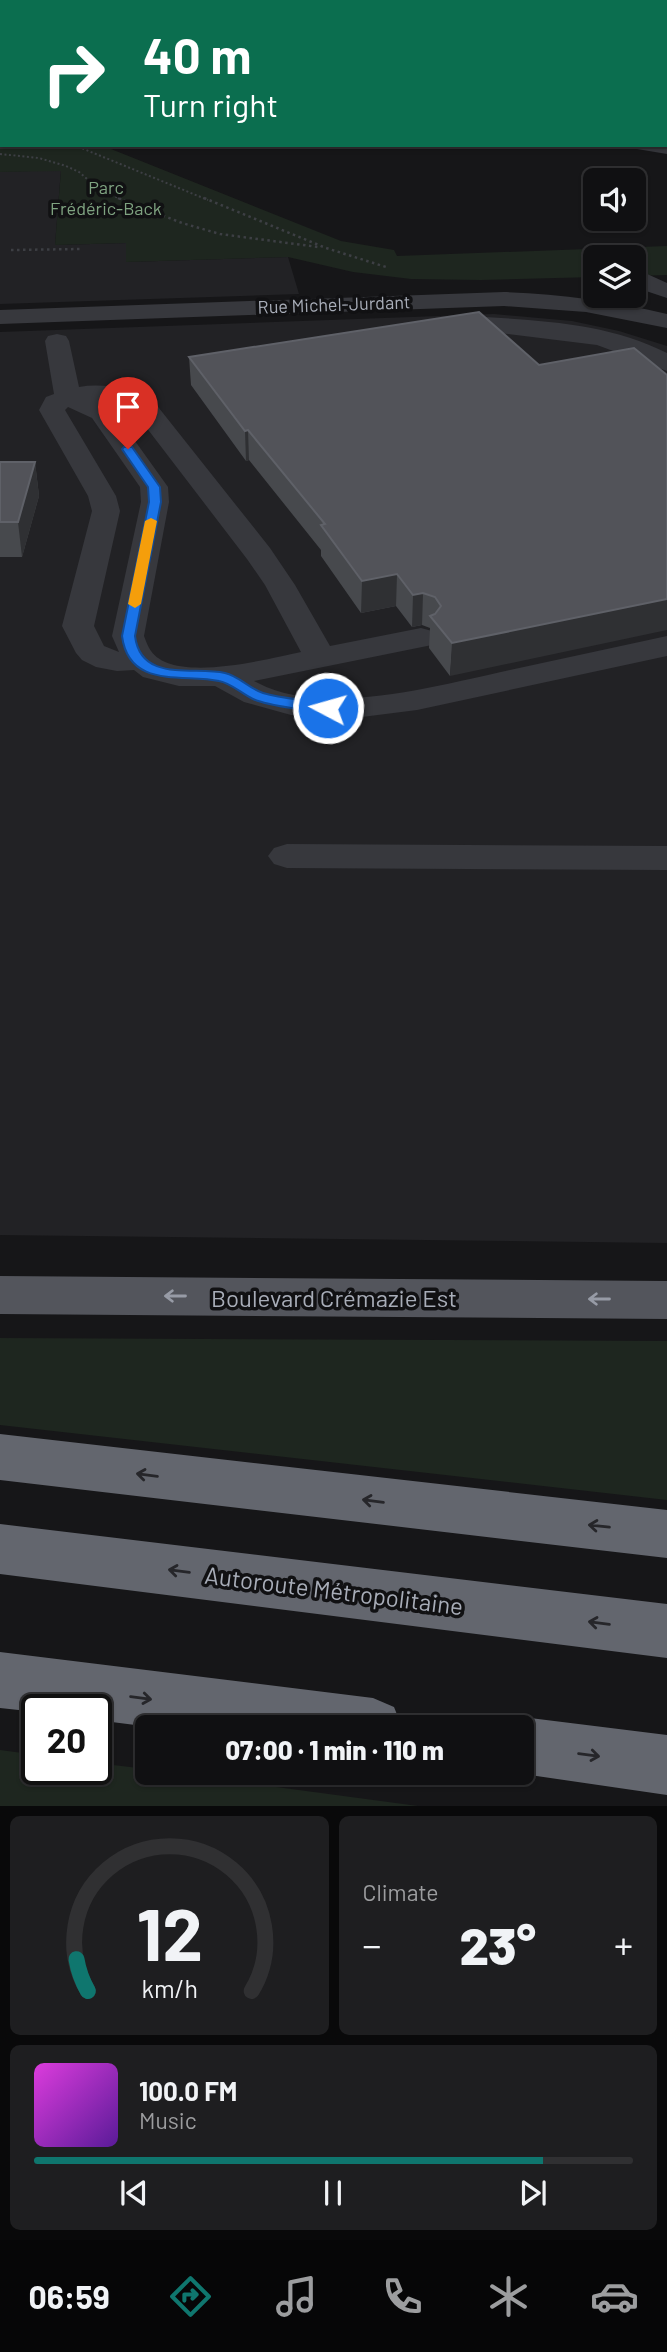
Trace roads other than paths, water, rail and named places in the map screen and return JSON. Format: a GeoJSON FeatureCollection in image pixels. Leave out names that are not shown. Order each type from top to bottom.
{"type":"FeatureCollection","features":[{"type":"Feature","properties":{"kind":"highway"},"geometry":{"type":"LineString","coordinates":[[0,1457],[667,1534]]}},
{"type":"Feature","properties":{"kind":"highway","name":"Autoroute Métropolitaine"},"geometry":{"type":"LineString","coordinates":[[0,1549],[667,1631]]}},
{"type":"Feature","properties":{"kind":"highway"},"geometry":{"type":"LineString","coordinates":[[0,1680],[278,1715]]}},
{"type":"Feature","properties":{"kind":"highway"},"geometry":{"type":"LineString","coordinates":[[534,1748],[667,1765]]}},
{"type":"Feature","properties":{"kind":"main road","name":"Boulevard Crémazie Est"},"geometry":{"type":"LineString","coordinates":[[0,1294],[667,1300]]}},
{"type":"Feature","properties":{"kind":"street"},"geometry":{"type":"LineString","coordinates":[[646,284],[667,290]]}},
{"type":"Feature","properties":{"kind":"street","name":"Rue Michel-Jurdant"},"geometry":{"type":"LineString","coordinates":[[0,317],[62,332],[539,300],[603,307],[667,321]]}},
{"type":"Feature","properties":{"kind":"street"},"geometry":{"type":"LineString","coordinates":[[244,331],[346,315],[528,327],[626,346],[667,363]]}},
{"type":"Feature","properties":{"kind":"street"},"geometry":{"type":"LineString","coordinates":[[62,332],[68,397]]}},
{"type":"Feature","properties":{"kind":"street"},"geometry":{"type":"LineString","coordinates":[[139,660],[110,662],[94,654],[83,644],[78,626],[106,512],[102,496],[52,410],[55,403],[68,397],[110,393],[142,404],[259,554],[280,585],[320,658]]}},
{"type":"Feature","properties":{"kind":"street"},"geometry":{"type":"LineString","coordinates":[[68,397],[101,412],[154,487],[155,502],[128,636],[130,650],[139,660],[154,669],[174,675],[223,677],[421,638]]}},
{"type":"Feature","properties":{"kind":"street"},"geometry":{"type":"LineString","coordinates":[[223,677],[259,696],[288,703],[328,708],[358,706],[436,696],[667,646]]}},
{"type":"Feature","properties":{"kind":"street"},"geometry":{"type":"LineString","coordinates":[[287,856],[667,858]]}},
{"type":"Feature","properties":{"kind":"park label","name":"Parc Frédéric-Back"},"geometry":{"type":"Point","coordinates":[106,197]}}]}
